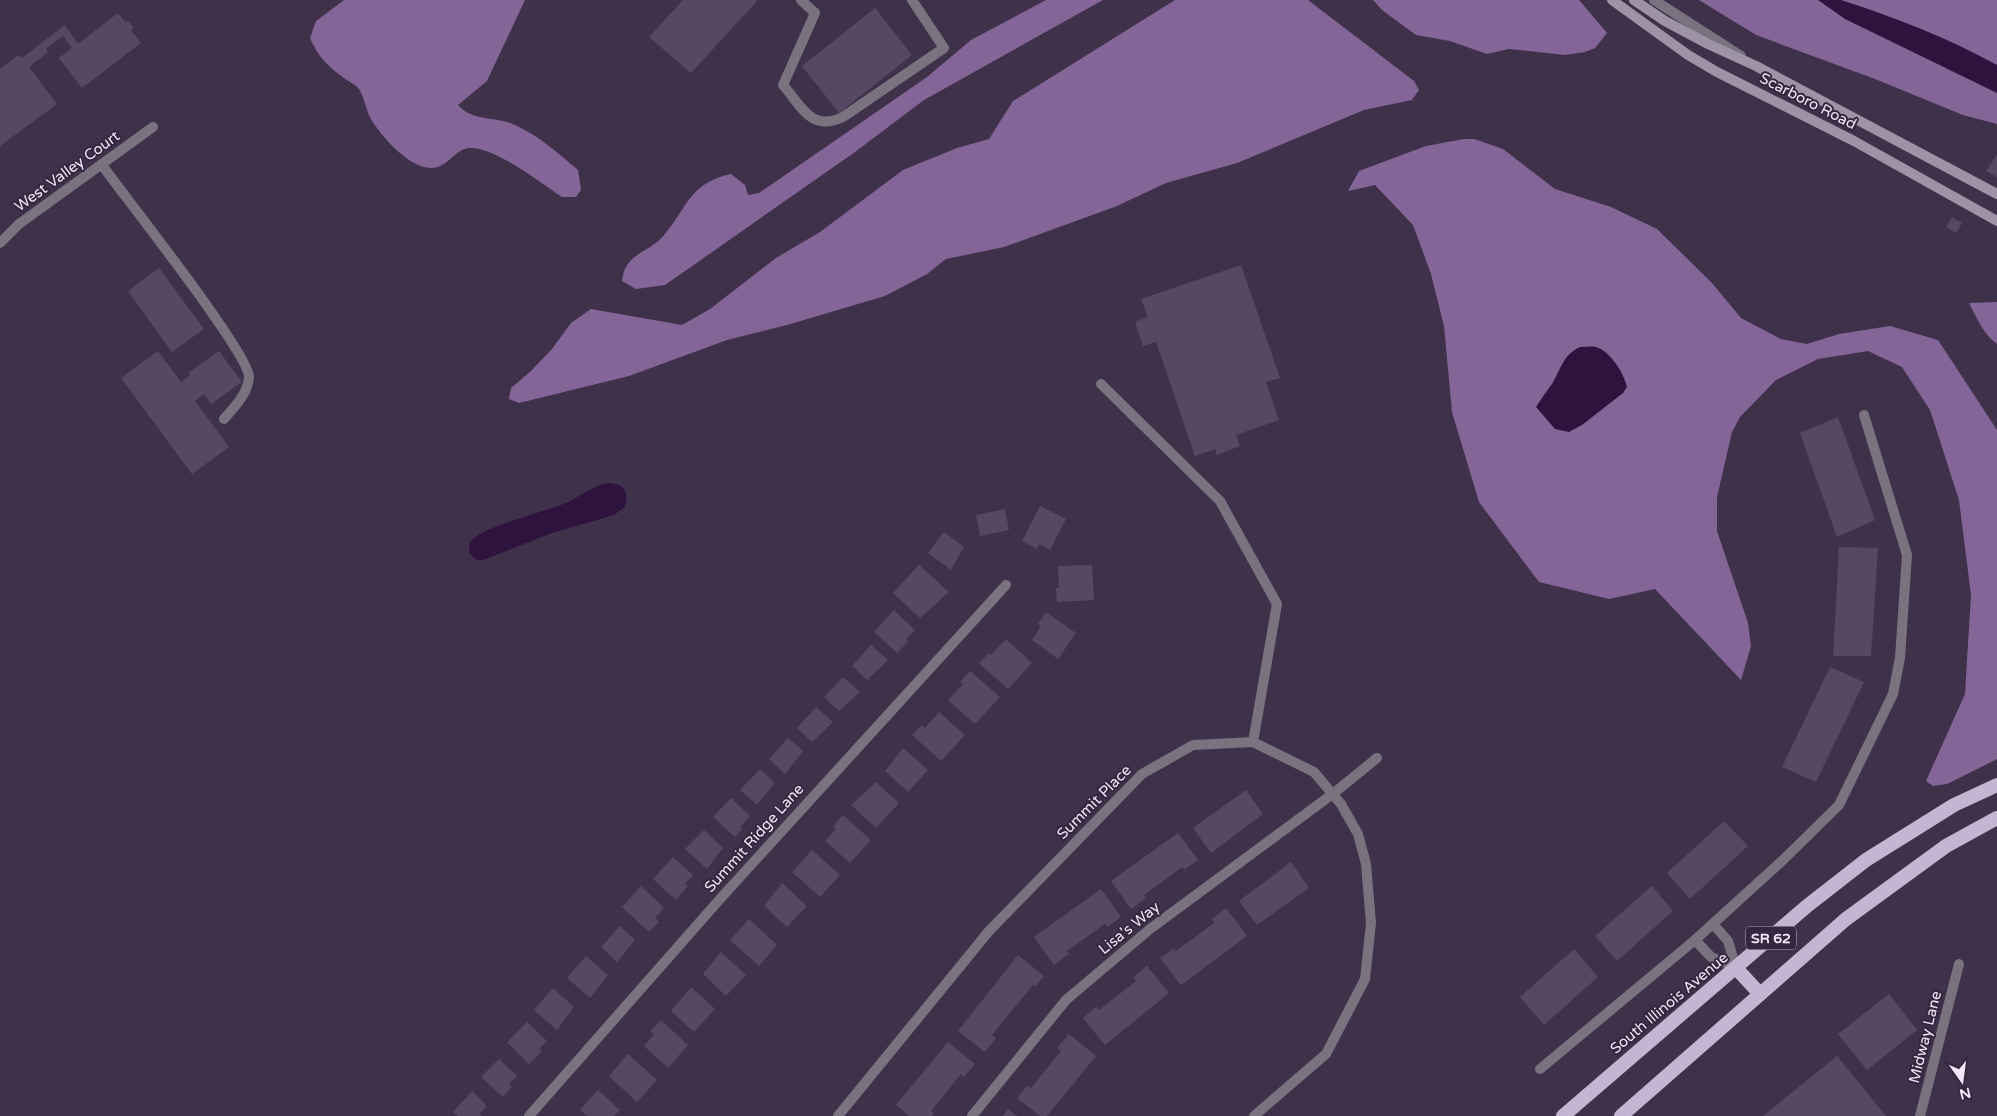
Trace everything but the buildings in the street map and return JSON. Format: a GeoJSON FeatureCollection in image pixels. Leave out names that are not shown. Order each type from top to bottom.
{"type":"FeatureCollection","features":[{"type":"Feature","properties":{"kind":"highway","name":"South Illinois Avenue"},"geometry":{"type":"LineString","coordinates":[[1563,1116],[1807,906],[1866,860],[1954,805],[1997,785]]}},
{"type":"Feature","properties":{"kind":"highway","name":"SR 62"},"geometry":{"type":"LineString","coordinates":[[1621,1116],[1846,920],[1946,846],[1997,818]]}},
{"type":"Feature","properties":{"kind":"highway"},"geometry":{"type":"LineString","coordinates":[[1977,829],[1997,829]]}},
{"type":"Feature","properties":{"kind":"highway"},"geometry":{"type":"LineString","coordinates":[[1736,968],[1760,994]]}},
{"type":"Feature","properties":{"kind":"main road","name":"Scarboro Road"},"geometry":{"type":"LineString","coordinates":[[1612,0],[1688,55],[1716,72],[1828,128],[1997,221]]}},
{"type":"Feature","properties":{"kind":"main road","name":"Scarboro Road"},"geometry":{"type":"LineString","coordinates":[[1634,0],[1665,21],[1708,44],[1756,66],[1997,194]]}},
{"type":"Feature","properties":{"kind":"street"},"geometry":{"type":"LineString","coordinates":[[801,0],[815,13],[783,85],[814,121],[822,123],[833,122],[843,117],[944,48],[912,0]]}},
{"type":"Feature","properties":{"kind":"street"},"geometry":{"type":"LineString","coordinates":[[1654,0],[1756,66]]}},
{"type":"Feature","properties":{"kind":"street","name":"West Valley Court"},"geometry":{"type":"LineString","coordinates":[[0,243],[20,224],[153,127]]}},
{"type":"Feature","properties":{"kind":"street"},"geometry":{"type":"LineString","coordinates":[[102,165],[226,332],[247,368],[249,376],[244,395],[224,419]]}},
{"type":"Feature","properties":{"kind":"street"},"geometry":{"type":"LineString","coordinates":[[1101,384],[1220,501],[1277,604],[1253,742]]}},
{"type":"Feature","properties":{"kind":"street"},"geometry":{"type":"LineString","coordinates":[[1540,1069],[1695,940],[1839,805],[1893,694],[1900,658],[1907,554],[1864,415]]}},
{"type":"Feature","properties":{"kind":"street","name":"Summit Ridge Lane"},"geometry":{"type":"LineString","coordinates":[[529,1116],[720,899],[1006,585]]}},
{"type":"Feature","properties":{"kind":"street","name":"Summit Place"},"geometry":{"type":"LineString","coordinates":[[838,1116],[989,930],[1142,774],[1193,745],[1253,742],[1314,772],[1334,793],[1358,834],[1366,864],[1371,923],[1365,979],[1326,1054],[1254,1116]]}},
{"type":"Feature","properties":{"kind":"street","name":"Lisa's Way"},"geometry":{"type":"LineString","coordinates":[[972,1116],[1066,1000],[1150,929],[1334,793],[1376,758]]}},
{"type":"Feature","properties":{"kind":"street"},"geometry":{"type":"LineString","coordinates":[[1713,924],[1728,941],[1736,968]]}},
{"type":"Feature","properties":{"kind":"street"},"geometry":{"type":"LineString","coordinates":[[1695,940],[1711,957],[1736,968]]}},
{"type":"Feature","properties":{"kind":"street","name":"Midway Lane"},"geometry":{"type":"LineString","coordinates":[[1920,1116],[1959,964]]}},
{"type":"Feature","properties":{"kind":"shaded area"},"geometry":{"type":"Polygon","coordinates":[[[344,0],[525,0],[487,81],[458,105],[471,114],[515,125],[548,145],[578,170],[581,190],[576,197],[562,197],[504,159],[479,149],[464,149],[439,167],[433,168],[415,164],[398,152],[372,121],[359,89],[328,65],[316,50],[310,38],[316,21],[344,0]]]}},
{"type":"Feature","properties":{"kind":"shaded area"},"geometry":{"type":"Polygon","coordinates":[[[1046,0],[1103,0],[924,100],[855,152],[665,285],[636,289],[622,281],[628,264],[659,241],[691,197],[707,183],[731,174],[745,185],[748,195],[759,193],[927,77],[971,40],[1046,0]]]}},
{"type":"Feature","properties":{"kind":"shaded area"},"geometry":{"type":"Polygon","coordinates":[[[1175,0],[1308,0],[1414,81],[1419,90],[1412,100],[1364,110],[1237,163],[1166,183],[1117,206],[1004,247],[946,259],[927,274],[885,296],[787,325],[727,340],[629,376],[519,403],[509,399],[511,388],[530,372],[552,349],[571,323],[591,309],[682,325],[710,309],[776,258],[820,232],[903,170],[957,148],[989,139],[1013,101],[1175,0]]]}},
{"type":"Feature","properties":{"kind":"shaded area"},"geometry":{"type":"Polygon","coordinates":[[[1373,0],[1579,0],[1607,33],[1595,48],[1585,52],[1565,55],[1509,49],[1487,54],[1450,41],[1416,35],[1382,10],[1373,0]]]}},
{"type":"Feature","properties":{"kind":"shaded area"},"geometry":{"type":"Polygon","coordinates":[[[1699,0],[1997,0],[1997,124],[1963,115],[1875,79],[1756,35],[1699,0]]]}},
{"type":"Feature","properties":{"kind":"shaded area"},"geometry":{"type":"Polygon","coordinates":[[[1818,0],[1841,0],[1921,29],[1978,55],[1997,65],[1997,93],[1845,19],[1818,0]]]}},
{"type":"Feature","properties":{"kind":"shaded area"},"geometry":{"type":"Polygon","coordinates":[[[1474,139],[1503,149],[1555,189],[1611,207],[1657,229],[1712,283],[1741,318],[1781,339],[1807,344],[1839,334],[1890,326],[1938,340],[1997,430],[1997,759],[1947,784],[1933,786],[1926,781],[1965,694],[1971,595],[1959,500],[1930,410],[1902,367],[1868,351],[1818,359],[1776,380],[1740,417],[1732,432],[1717,497],[1717,531],[1748,623],[1751,646],[1741,680],[1655,589],[1609,599],[1539,582],[1479,502],[1452,412],[1444,326],[1431,274],[1413,225],[1375,185],[1348,191],[1359,171],[1426,146],[1474,139]]]}},
{"type":"Feature","properties":{"kind":"shaded area"},"geometry":{"type":"Polygon","coordinates":[[[1997,302],[1997,344],[1984,331],[1969,303],[1997,302]]]}},
{"type":"Feature","properties":{"kind":"shaded area"},"geometry":{"type":"Polygon","coordinates":[[[1580,347],[1596,347],[1606,353],[1620,369],[1627,387],[1623,393],[1582,425],[1569,432],[1555,429],[1536,407],[1552,384],[1566,358],[1580,347]]]}},
{"type":"Feature","properties":{"kind":"shaded area"},"geometry":{"type":"Polygon","coordinates":[[[610,483],[619,485],[626,493],[625,507],[614,515],[552,533],[483,560],[477,560],[470,554],[470,543],[480,534],[503,524],[558,506],[593,488],[610,483]]]}}]}
